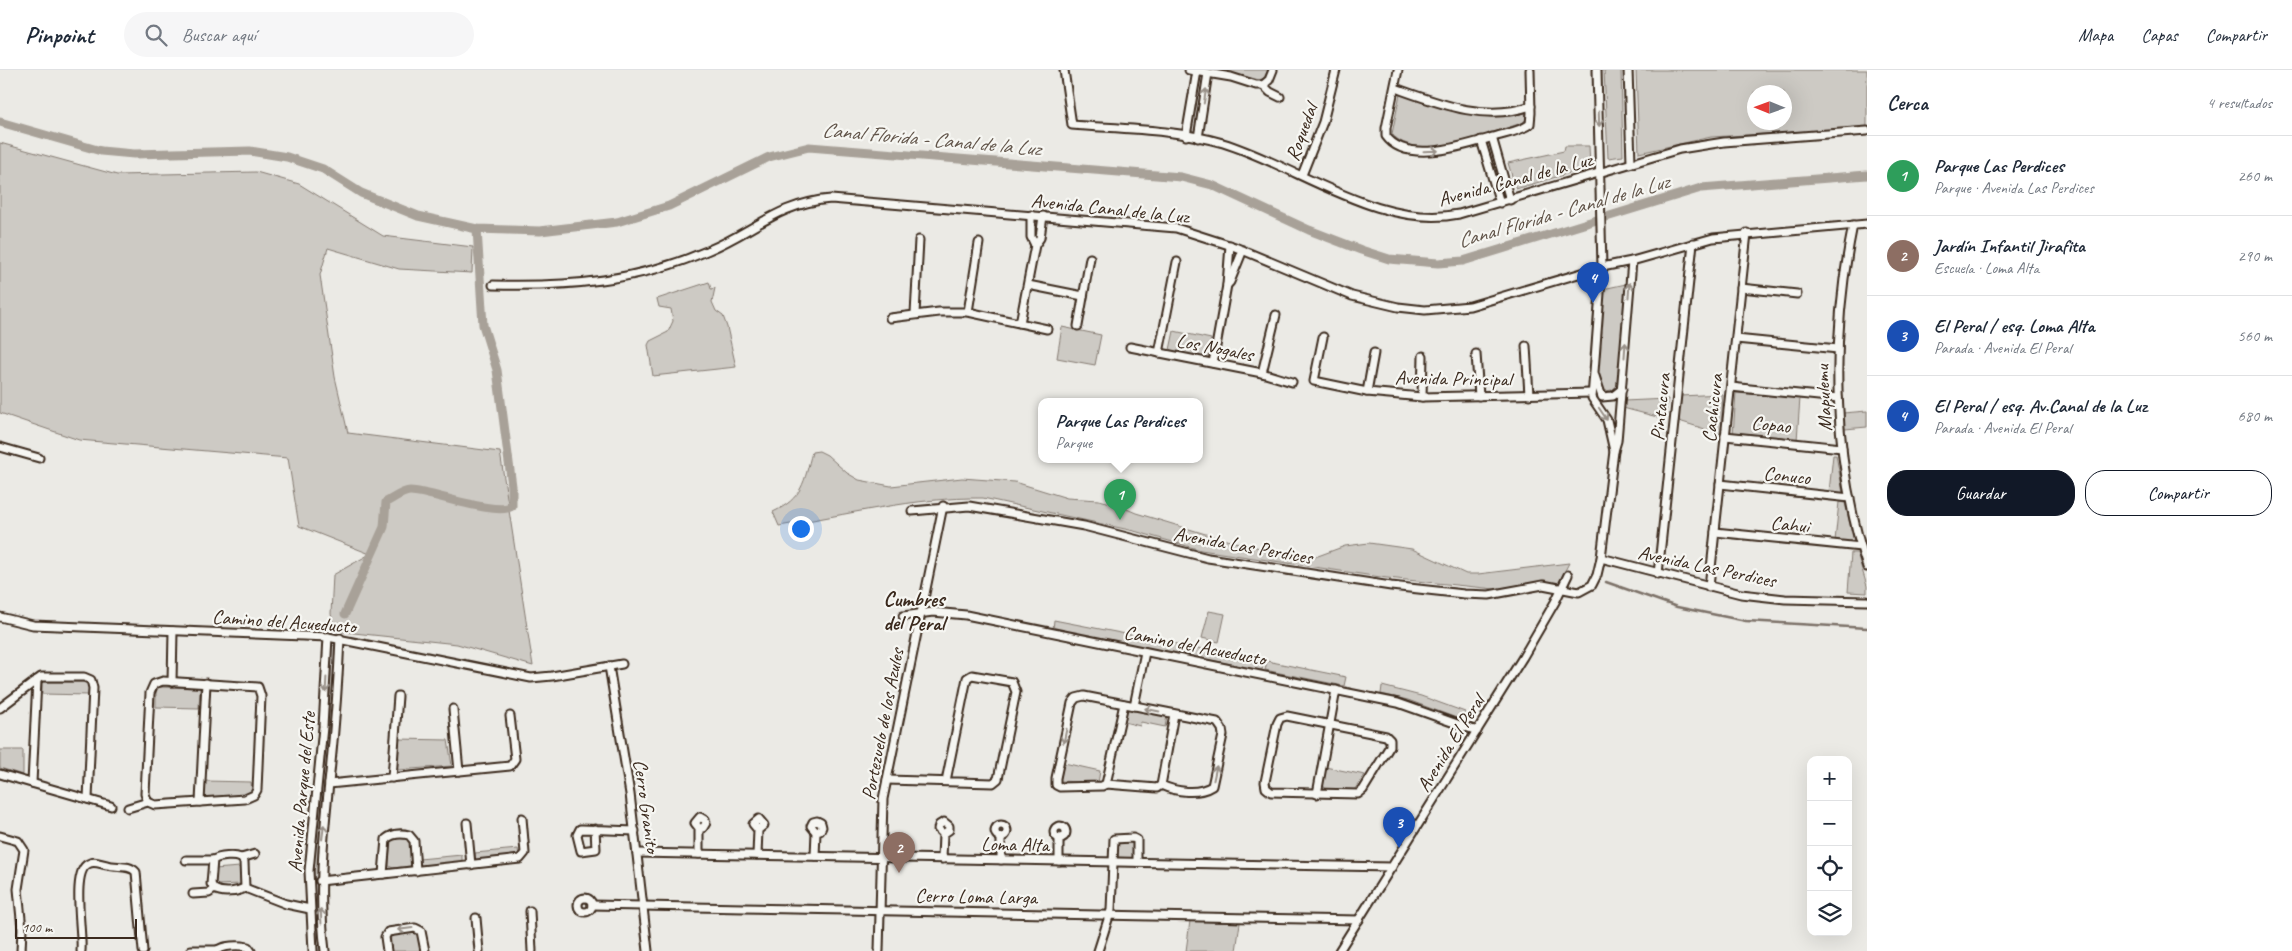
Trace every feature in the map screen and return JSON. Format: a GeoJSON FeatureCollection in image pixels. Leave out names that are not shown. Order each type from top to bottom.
{"type":"FeatureCollection","features":[{"type":"Feature","properties":{"kind":"street","name":"Avenida Canal de la Luz"},"geometry":{"type":"LineString","coordinates":[[1064,70],[1072,125],[1152,131],[1198,138],[1234,147],[1383,210],[1410,217],[1449,216],[1500,203],[1680,149],[1724,142],[1867,131]]}},
{"type":"Feature","properties":{"kind":"street"},"geometry":{"type":"LineString","coordinates":[[1186,136],[1193,70],[1263,85],[1269,80],[1273,70]]}},
{"type":"Feature","properties":{"kind":"street","name":"Roquedal"},"geometry":{"type":"LineString","coordinates":[[1302,175],[1323,122],[1336,70]]}},
{"type":"Feature","properties":{"kind":"street"},"geometry":{"type":"LineString","coordinates":[[1398,70],[1386,136],[1396,144],[1424,152],[1445,150],[1530,124],[1530,70]]}},
{"type":"Feature","properties":{"kind":"street"},"geometry":{"type":"LineString","coordinates":[[1597,70],[1602,267],[1592,393],[1595,402],[1608,420],[1614,451]]}},
{"type":"Feature","properties":{"kind":"street"},"geometry":{"type":"LineString","coordinates":[[1628,70],[1630,163]]}},
{"type":"Feature","properties":{"kind":"street"},"geometry":{"type":"LineString","coordinates":[[1198,138],[1208,73]]}},
{"type":"Feature","properties":{"kind":"street"},"geometry":{"type":"LineString","coordinates":[[1263,85],[1270,92],[1280,97]]}},
{"type":"Feature","properties":{"kind":"street"},"geometry":{"type":"LineString","coordinates":[[1395,88],[1448,105],[1479,112],[1502,113],[1531,106]]}},
{"type":"Feature","properties":{"kind":"street"},"geometry":{"type":"LineString","coordinates":[[1492,137],[1510,200]]}},
{"type":"Feature","properties":{"kind":"street"},"geometry":{"type":"LineString","coordinates":[[1481,140],[1500,203]]}},
{"type":"Feature","properties":{"kind":"street","name":"Avenida Canal de la Luz"},"geometry":{"type":"LineString","coordinates":[[493,285],[540,286],[576,284],[637,274],[708,251],[735,238],[779,211],[799,204],[820,200],[841,200],[1176,228],[1243,250],[1352,296],[1398,307],[1425,310],[1470,306],[1602,267],[1632,261],[1693,243],[1725,236],[1867,224]]}},
{"type":"Feature","properties":{"kind":"street"},"geometry":{"type":"LineString","coordinates":[[1031,215],[1031,237],[1035,245]]}},
{"type":"Feature","properties":{"kind":"street"},"geometry":{"type":"LineString","coordinates":[[1020,323],[1035,245],[1040,238],[1043,216]]}},
{"type":"Feature","properties":{"kind":"street","name":"Mapulemu"},"geometry":{"type":"LineString","coordinates":[[1852,225],[1843,281],[1838,349],[1838,398],[1842,448],[1850,498],[1867,567]]}},
{"type":"Feature","properties":{"kind":"street","name":"Cachicura"},"geometry":{"type":"LineString","coordinates":[[1709,587],[1747,233]]}},
{"type":"Feature","properties":{"kind":"street"},"geometry":{"type":"LineString","coordinates":[[915,314],[919,240]]}},
{"type":"Feature","properties":{"kind":"street"},"geometry":{"type":"LineString","coordinates":[[968,312],[979,243]]}},
{"type":"Feature","properties":{"kind":"street","name":"Pintacura"},"geometry":{"type":"LineString","coordinates":[[1658,574],[1693,243]]}},
{"type":"Feature","properties":{"kind":"street"},"geometry":{"type":"LineString","coordinates":[[1212,363],[1227,285],[1230,245]]}},
{"type":"Feature","properties":{"kind":"street"},"geometry":{"type":"LineString","coordinates":[[1227,285],[1243,250]]}},
{"type":"Feature","properties":{"kind":"street"},"geometry":{"type":"LineString","coordinates":[[1078,326],[1090,258]]}},
{"type":"Feature","properties":{"kind":"street"},"geometry":{"type":"LineString","coordinates":[[1566,590],[1579,592],[1592,585],[1597,575],[1601,558],[1614,451],[1617,441],[1632,261]]}},
{"type":"Feature","properties":{"kind":"street"},"geometry":{"type":"LineString","coordinates":[[1159,353],[1177,262]]}},
{"type":"Feature","properties":{"kind":"street"},"geometry":{"type":"LineString","coordinates":[[1028,285],[1083,296]]}},
{"type":"Feature","properties":{"kind":"street"},"geometry":{"type":"LineString","coordinates":[[1741,288],[1797,294]]}},
{"type":"Feature","properties":{"kind":"street"},"geometry":{"type":"LineString","coordinates":[[890,318],[915,314],[968,312],[1047,329]]}},
{"type":"Feature","properties":{"kind":"street"},"geometry":{"type":"LineString","coordinates":[[1262,374],[1276,315]]}},
{"type":"Feature","properties":{"kind":"street","name":"Avenida Principal"},"geometry":{"type":"LineString","coordinates":[[1323,337],[1314,381],[1367,392],[1422,397],[1592,393]]}},
{"type":"Feature","properties":{"kind":"street"},"geometry":{"type":"LineString","coordinates":[[1736,339],[1838,349]]}},
{"type":"Feature","properties":{"kind":"street"},"geometry":{"type":"LineString","coordinates":[[1526,346],[1529,395]]}},
{"type":"Feature","properties":{"kind":"street","name":"Los Nogales"},"geometry":{"type":"LineString","coordinates":[[1130,347],[1212,363],[1292,382]]}},
{"type":"Feature","properties":{"kind":"street"},"geometry":{"type":"LineString","coordinates":[[1367,392],[1374,353]]}},
{"type":"Feature","properties":{"kind":"street"},"geometry":{"type":"LineString","coordinates":[[1476,354],[1479,396]]}},
{"type":"Feature","properties":{"kind":"street"},"geometry":{"type":"LineString","coordinates":[[1422,397],[1423,356]]}},
{"type":"Feature","properties":{"kind":"street"},"geometry":{"type":"LineString","coordinates":[[1594,374],[1602,397],[1610,398],[1622,389]]}},
{"type":"Feature","properties":{"kind":"street"},"geometry":{"type":"LineString","coordinates":[[1730,387],[1838,398]]}},
{"type":"Feature","properties":{"kind":"street","name":"Copao"},"geometry":{"type":"LineString","coordinates":[[1725,436],[1842,448]]}},
{"type":"Feature","properties":{"kind":"street"},"geometry":{"type":"LineString","coordinates":[[0,447],[39,458]]}},
{"type":"Feature","properties":{"kind":"street","name":"Conuco"},"geometry":{"type":"LineString","coordinates":[[1720,484],[1850,498]]}},
{"type":"Feature","properties":{"kind":"street","name":"Avenida Las Perdices"},"geometry":{"type":"LineString","coordinates":[[912,511],[943,506],[968,506],[1084,526],[1208,558],[1391,586],[1489,595],[1543,585],[1566,590]]}},
{"type":"Feature","properties":{"kind":"street","name":"Portezuelo de los Azules"},"geometry":{"type":"LineString","coordinates":[[879,951],[882,807],[943,506]]}},
{"type":"Feature","properties":{"kind":"street","name":"Cahui"},"geometry":{"type":"LineString","coordinates":[[1715,532],[1861,547]]}},
{"type":"Feature","properties":{"kind":"street","name":"Avenida Las Perdices"},"geometry":{"type":"LineString","coordinates":[[1601,558],[1709,587],[1763,597],[1867,601]]}},
{"type":"Feature","properties":{"kind":"street","name":"Avenida El Peral"},"geometry":{"type":"LineString","coordinates":[[1339,951],[1566,590],[1568,575]]}},
{"type":"Feature","properties":{"kind":"street","name":"Camino del Acueducto"},"geometry":{"type":"LineString","coordinates":[[903,616],[948,612],[966,615],[1398,703],[1477,731]]}},
{"type":"Feature","properties":{"kind":"street","name":"Camino del Acueducto"},"geometry":{"type":"LineString","coordinates":[[0,617],[32,625],[340,638],[519,677],[542,678],[622,664]]}},
{"type":"Feature","properties":{"kind":"street"},"geometry":{"type":"LineString","coordinates":[[172,682],[173,631]]}},
{"type":"Feature","properties":{"kind":"street","name":"Avenida Parque del Este"},"geometry":{"type":"LineString","coordinates":[[313,951],[310,909],[310,850],[322,748],[328,637]]}},
{"type":"Feature","properties":{"kind":"street","name":"Avenida Parque del Este"},"geometry":{"type":"LineString","coordinates":[[325,951],[320,881],[340,638]]}},
{"type":"Feature","properties":{"kind":"street"},"geometry":{"type":"LineString","coordinates":[[1134,706],[1145,652]]}},
{"type":"Feature","properties":{"kind":"street","name":"Cerro Granito"},"geometry":{"type":"LineString","coordinates":[[609,666],[635,830],[648,951]]}},
{"type":"Feature","properties":{"kind":"street"},"geometry":{"type":"LineString","coordinates":[[887,780],[993,783],[998,779],[1016,692],[1012,682],[972,675],[967,678],[946,781]]}},
{"type":"Feature","properties":{"kind":"street"},"geometry":{"type":"LineString","coordinates":[[0,708],[37,680],[47,676],[84,677],[92,682],[88,799]]}},
{"type":"Feature","properties":{"kind":"street"},"geometry":{"type":"LineString","coordinates":[[32,784],[37,680]]}},
{"type":"Feature","properties":{"kind":"street"},"geometry":{"type":"LineString","coordinates":[[128,808],[148,802],[155,805],[249,799],[254,795],[257,790],[261,691],[254,686],[156,682],[150,690],[145,794],[148,802]]}},
{"type":"Feature","properties":{"kind":"street"},"geometry":{"type":"LineString","coordinates":[[200,802],[206,683]]}},
{"type":"Feature","properties":{"kind":"street"},"geometry":{"type":"LineString","coordinates":[[1316,794],[1336,690]]}},
{"type":"Feature","properties":{"kind":"street"},"geometry":{"type":"LineString","coordinates":[[392,778],[398,696]]}},
{"type":"Feature","properties":{"kind":"street"},"geometry":{"type":"LineString","coordinates":[[1084,696],[1134,706],[1217,722],[1222,729],[1223,735],[1212,786],[1206,789],[1185,791],[1161,785],[1156,788],[1106,784],[1102,786],[1060,788],[1056,785],[1072,703],[1076,698],[1084,696]]}},
{"type":"Feature","properties":{"kind":"street"},"geometry":{"type":"LineString","coordinates":[[1106,784],[1124,704]]}},
{"type":"Feature","properties":{"kind":"street"},"geometry":{"type":"LineString","coordinates":[[453,709],[458,771]]}},
{"type":"Feature","properties":{"kind":"street"},"geometry":{"type":"LineString","coordinates":[[1161,785],[1174,714]]}},
{"type":"Feature","properties":{"kind":"street"},"geometry":{"type":"LineString","coordinates":[[329,784],[508,766],[513,763],[515,757],[510,716]]}},
{"type":"Feature","properties":{"kind":"street"},"geometry":{"type":"LineString","coordinates":[[1287,716],[1386,736],[1390,740],[1390,746],[1363,790],[1358,794],[1316,794],[1271,792],[1266,788],[1265,782],[1277,724],[1280,718],[1287,716]]}},
{"type":"Feature","properties":{"kind":"street"},"geometry":{"type":"LineString","coordinates":[[0,774],[110,806]]}},
{"type":"Feature","properties":{"kind":"street"},"geometry":{"type":"LineString","coordinates":[[320,881],[518,860],[524,857],[525,851],[522,818]]}},
{"type":"Feature","properties":{"kind":"street"},"geometry":{"type":"LineString","coordinates":[[467,823],[471,865]]}},
{"type":"Feature","properties":{"kind":"street"},"geometry":{"type":"LineString","coordinates":[[1001,860],[1001,837],[996,834],[996,830],[1002,825]]}},
{"type":"Feature","properties":{"kind":"street"},"geometry":{"type":"LineString","coordinates":[[699,854],[700,828]]}},
{"type":"Feature","properties":{"kind":"street"},"geometry":{"type":"LineString","coordinates":[[595,829],[635,830]]}},
{"type":"Feature","properties":{"kind":"street"},"geometry":{"type":"LineString","coordinates":[[757,855],[758,830]]}},
{"type":"Feature","properties":{"kind":"street"},"geometry":{"type":"LineString","coordinates":[[815,856],[816,832]]}},
{"type":"Feature","properties":{"kind":"street"},"geometry":{"type":"LineString","coordinates":[[383,874],[386,839],[400,834],[409,835],[414,840],[416,871]]}},
{"type":"Feature","properties":{"kind":"street"},"geometry":{"type":"LineString","coordinates":[[942,859],[943,834]]}},
{"type":"Feature","properties":{"kind":"street"},"geometry":{"type":"LineString","coordinates":[[0,836],[15,839],[23,846],[24,853],[18,889],[21,951]]}},
{"type":"Feature","properties":{"kind":"street"},"geometry":{"type":"LineString","coordinates":[[1059,838],[1059,861]]}},
{"type":"Feature","properties":{"kind":"street"},"geometry":{"type":"LineString","coordinates":[[1098,951],[1110,915],[1114,839],[1133,838],[1138,842],[1137,862]]}},
{"type":"Feature","properties":{"kind":"street","name":"Loma Alta"},"geometry":{"type":"LineString","coordinates":[[637,853],[1392,867]]}},
{"type":"Feature","properties":{"kind":"street"},"geometry":{"type":"LineString","coordinates":[[186,860],[241,858],[254,854]]}},
{"type":"Feature","properties":{"kind":"street"},"geometry":{"type":"LineString","coordinates":[[241,858],[244,864],[245,888]]}},
{"type":"Feature","properties":{"kind":"street"},"geometry":{"type":"LineString","coordinates":[[213,860],[211,884],[214,890]]}},
{"type":"Feature","properties":{"kind":"street"},"geometry":{"type":"LineString","coordinates":[[81,951],[79,883],[81,872],[85,866],[96,862],[128,867],[134,870],[138,879],[143,951]]}},
{"type":"Feature","properties":{"kind":"street"},"geometry":{"type":"LineString","coordinates":[[193,894],[214,890],[218,892],[234,891],[245,888],[286,904],[310,909]]}},
{"type":"Feature","properties":{"kind":"street","name":"Cerro Loma Larga"},"geometry":{"type":"LineString","coordinates":[[592,905],[1359,920]]}},
{"type":"Feature","properties":{"kind":"street"},"geometry":{"type":"LineString","coordinates":[[530,911],[532,951]]}},
{"type":"Feature","properties":{"kind":"street"},"geometry":{"type":"LineString","coordinates":[[476,918],[480,951]]}},
{"type":"Feature","properties":{"kind":"street"},"geometry":{"type":"LineString","coordinates":[[387,951],[385,937],[388,932],[417,928],[422,933],[425,951]]}},
{"type":"Feature","properties":{"kind":"street"},"geometry":{"type":"LineString","coordinates":[[191,950],[216,950],[244,946],[248,947],[251,951]]}},
{"type":"Feature","properties":{"kind":"shaded area"},"geometry":{"type":"Polygon","coordinates":[[[1219,70],[1268,70],[1264,78],[1259,80],[1219,70]]]}},
{"type":"Feature","properties":{"kind":"shaded area"},"geometry":{"type":"Polygon","coordinates":[[[1604,70],[1621,70],[1623,156],[1608,158],[1604,70]]]}},
{"type":"Feature","properties":{"kind":"shaded area"},"geometry":{"type":"Polygon","coordinates":[[[1636,70],[1867,70],[1867,128],[1711,137],[1639,153],[1636,70]]]}},
{"type":"Feature","properties":{"kind":"shaded area"},"geometry":{"type":"Polygon","coordinates":[[[1400,94],[1438,107],[1475,114],[1499,115],[1525,112],[1526,119],[1522,123],[1455,143],[1418,146],[1403,143],[1392,134],[1400,94]]]}},
{"type":"Feature","properties":{"kind":"shaded area"},"geometry":{"type":"Polygon","coordinates":[[[0,143],[117,175],[256,172],[299,184],[383,236],[473,247],[472,273],[399,269],[328,248],[320,275],[335,377],[348,433],[500,452],[533,666],[457,644],[335,631],[331,614],[333,575],[370,554],[299,526],[288,458],[79,440],[0,413],[0,143]]]}},
{"type":"Feature","properties":{"kind":"shaded area"},"geometry":{"type":"Polygon","coordinates":[[[1565,146],[1589,146],[1590,167],[1516,189],[1508,163],[1564,151],[1565,146]]]}},
{"type":"Feature","properties":{"kind":"shaded area"},"geometry":{"type":"Polygon","coordinates":[[[709,282],[711,289],[715,288],[712,302],[716,311],[723,316],[736,367],[653,376],[648,345],[650,341],[668,332],[673,321],[671,309],[659,307],[657,299],[709,282]]]}},
{"type":"Feature","properties":{"kind":"shaded area"},"geometry":{"type":"Polygon","coordinates":[[[1626,284],[1619,384],[1612,390],[1605,391],[1601,387],[1597,372],[1603,289],[1626,284]]]}},
{"type":"Feature","properties":{"kind":"shaded area"},"geometry":{"type":"Polygon","coordinates":[[[1062,327],[1101,335],[1095,365],[1057,358],[1062,327]]]}},
{"type":"Feature","properties":{"kind":"shaded area"},"geometry":{"type":"Polygon","coordinates":[[[1174,331],[1211,339],[1208,358],[1170,350],[1174,331]]]}},
{"type":"Feature","properties":{"kind":"shaded area"},"geometry":{"type":"Polygon","coordinates":[[[1736,393],[1800,398],[1797,440],[1733,435],[1736,393]]]}},
{"type":"Feature","properties":{"kind":"shaded area"},"geometry":{"type":"Polygon","coordinates":[[[1723,394],[1721,434],[1679,421],[1680,396],[1723,394]]]}},
{"type":"Feature","properties":{"kind":"shaded area"},"geometry":{"type":"Polygon","coordinates":[[[1668,399],[1665,419],[1623,408],[1624,401],[1668,399]]]}},
{"type":"Feature","properties":{"kind":"shaded area"},"geometry":{"type":"Polygon","coordinates":[[[1867,411],[1867,427],[1845,429],[1843,413],[1867,411]]]}},
{"type":"Feature","properties":{"kind":"shaded area"},"geometry":{"type":"Polygon","coordinates":[[[819,451],[859,480],[891,486],[962,478],[1015,482],[1067,498],[1099,500],[1115,504],[1136,513],[1222,539],[1302,558],[1318,556],[1345,546],[1369,543],[1412,549],[1466,574],[1569,563],[1558,584],[1543,581],[1495,589],[1387,578],[1201,550],[1134,531],[983,498],[932,500],[779,526],[773,512],[783,507],[796,495],[804,480],[812,452],[819,451]]]}},
{"type":"Feature","properties":{"kind":"shaded area"},"geometry":{"type":"Polygon","coordinates":[[[1833,455],[1836,455],[1843,493],[1829,492],[1833,455]]]}},
{"type":"Feature","properties":{"kind":"shaded area"},"geometry":{"type":"Polygon","coordinates":[[[1839,502],[1845,503],[1854,542],[1835,541],[1839,502]]]}},
{"type":"Feature","properties":{"kind":"shaded area"},"geometry":{"type":"Polygon","coordinates":[[[1851,553],[1857,553],[1867,586],[1867,593],[1848,592],[1851,553]]]}},
{"type":"Feature","properties":{"kind":"shaded area"},"geometry":{"type":"Polygon","coordinates":[[[1209,611],[1225,614],[1219,642],[1202,638],[1209,611]]]}},
{"type":"Feature","properties":{"kind":"shaded area"},"geometry":{"type":"Polygon","coordinates":[[[1054,620],[1264,661],[1262,670],[1053,629],[1054,620]]]}},
{"type":"Feature","properties":{"kind":"shaded area"},"geometry":{"type":"Polygon","coordinates":[[[334,645],[336,647],[333,710],[319,841],[317,895],[321,951],[318,951],[315,923],[314,868],[318,813],[329,720],[332,647],[334,645]]]}},
{"type":"Feature","properties":{"kind":"shaded area"},"geometry":{"type":"Polygon","coordinates":[[[1267,661],[1346,677],[1344,686],[1265,670],[1267,661]]]}},
{"type":"Feature","properties":{"kind":"shaded area"},"geometry":{"type":"Polygon","coordinates":[[[42,682],[89,682],[89,695],[42,694],[42,682]]]}},
{"type":"Feature","properties":{"kind":"shaded area"},"geometry":{"type":"Polygon","coordinates":[[[1382,686],[1421,696],[1465,712],[1462,720],[1408,700],[1381,694],[1382,686]]]}},
{"type":"Feature","properties":{"kind":"shaded area"},"geometry":{"type":"Polygon","coordinates":[[[156,687],[200,688],[199,708],[156,707],[156,687]]]}},
{"type":"Feature","properties":{"kind":"shaded area"},"geometry":{"type":"Polygon","coordinates":[[[1127,708],[1167,716],[1165,727],[1141,722],[1140,726],[1124,722],[1127,708]]]}},
{"type":"Feature","properties":{"kind":"shaded area"},"geometry":{"type":"Polygon","coordinates":[[[398,739],[448,740],[452,766],[397,770],[398,739]]]}},
{"type":"Feature","properties":{"kind":"shaded area"},"geometry":{"type":"Polygon","coordinates":[[[0,750],[23,750],[23,775],[0,768],[0,750]]]}},
{"type":"Feature","properties":{"kind":"shaded area"},"geometry":{"type":"Polygon","coordinates":[[[1064,763],[1100,771],[1098,783],[1060,781],[1064,763]]]}},
{"type":"Feature","properties":{"kind":"shaded area"},"geometry":{"type":"Polygon","coordinates":[[[1325,767],[1365,775],[1354,790],[1326,789],[1322,784],[1325,767]]]}},
{"type":"Feature","properties":{"kind":"shaded area"},"geometry":{"type":"Polygon","coordinates":[[[205,781],[251,782],[252,792],[248,797],[206,797],[204,795],[205,781]]]}},
{"type":"Feature","properties":{"kind":"shaded area"},"geometry":{"type":"Polygon","coordinates":[[[405,836],[410,838],[412,864],[410,866],[393,868],[389,866],[390,843],[394,837],[405,836]]]}},
{"type":"Feature","properties":{"kind":"shaded area"},"geometry":{"type":"Polygon","coordinates":[[[1116,841],[1136,841],[1136,858],[1115,857],[1116,841]]]}},
{"type":"Feature","properties":{"kind":"shaded area"},"geometry":{"type":"Polygon","coordinates":[[[518,849],[519,856],[476,862],[475,853],[518,849]]]}},
{"type":"Feature","properties":{"kind":"shaded area"},"geometry":{"type":"Polygon","coordinates":[[[462,855],[462,863],[419,867],[419,859],[462,855]]]}},
{"type":"Feature","properties":{"kind":"shaded area"},"geometry":{"type":"Polygon","coordinates":[[[240,867],[241,884],[216,885],[214,883],[214,869],[240,867]]]}},
{"type":"Feature","properties":{"kind":"shaded area"},"geometry":{"type":"Polygon","coordinates":[[[1190,921],[1240,923],[1236,951],[1186,951],[1190,921]]]}},
{"type":"Feature","properties":{"kind":"shaded area"},"geometry":{"type":"Polygon","coordinates":[[[413,931],[419,935],[420,951],[390,951],[391,935],[413,931]]]}},
{"type":"Feature","properties":{"kind":"waterway","name":"Canal Florida - Canal de la Luz"},"geometry":{"type":"LineString","coordinates":[[0,122],[101,151],[134,154],[250,151],[287,157],[323,169],[361,193],[418,216],[477,229],[540,231],[617,222],[669,206],[769,157],[809,147],[1181,177],[1212,185],[1309,230],[1361,250],[1389,259],[1438,263],[1463,261],[1701,188],[1867,175]]}},
{"type":"Feature","properties":{"kind":"waterway"},"geometry":{"type":"LineString","coordinates":[[345,614],[384,527],[386,502],[410,491],[479,506],[504,509],[512,506],[512,486],[497,370],[483,325],[477,229]]}},
{"type":"Feature","properties":{"kind":"waterway"},"geometry":{"type":"LineString","coordinates":[[1606,582],[1677,607],[1746,621],[1867,628]]}},
{"type":"Feature","properties":{"kind":"place","name":"El Peral / esq. Av.Canal de la Luz"},"geometry":{"type":"Point","coordinates":[1593,303]}},
{"type":"Feature","properties":{"kind":"place","name":"Parque Las Perdices"},"geometry":{"type":"Point","coordinates":[1120,520]}},
{"type":"Feature","properties":{"kind":"place","name":"El Peral / esq. Loma Alta"},"geometry":{"type":"Point","coordinates":[1399,848]}},
{"type":"Feature","properties":{"kind":"place","name":"Jardín Infantil Jirafita"},"geometry":{"type":"Point","coordinates":[899,873]}},
{"type":"Feature","properties":{"kind":"district","name":"Cumbres del Peral"},"geometry":{"type":"Point","coordinates":[914,611]}}]}
